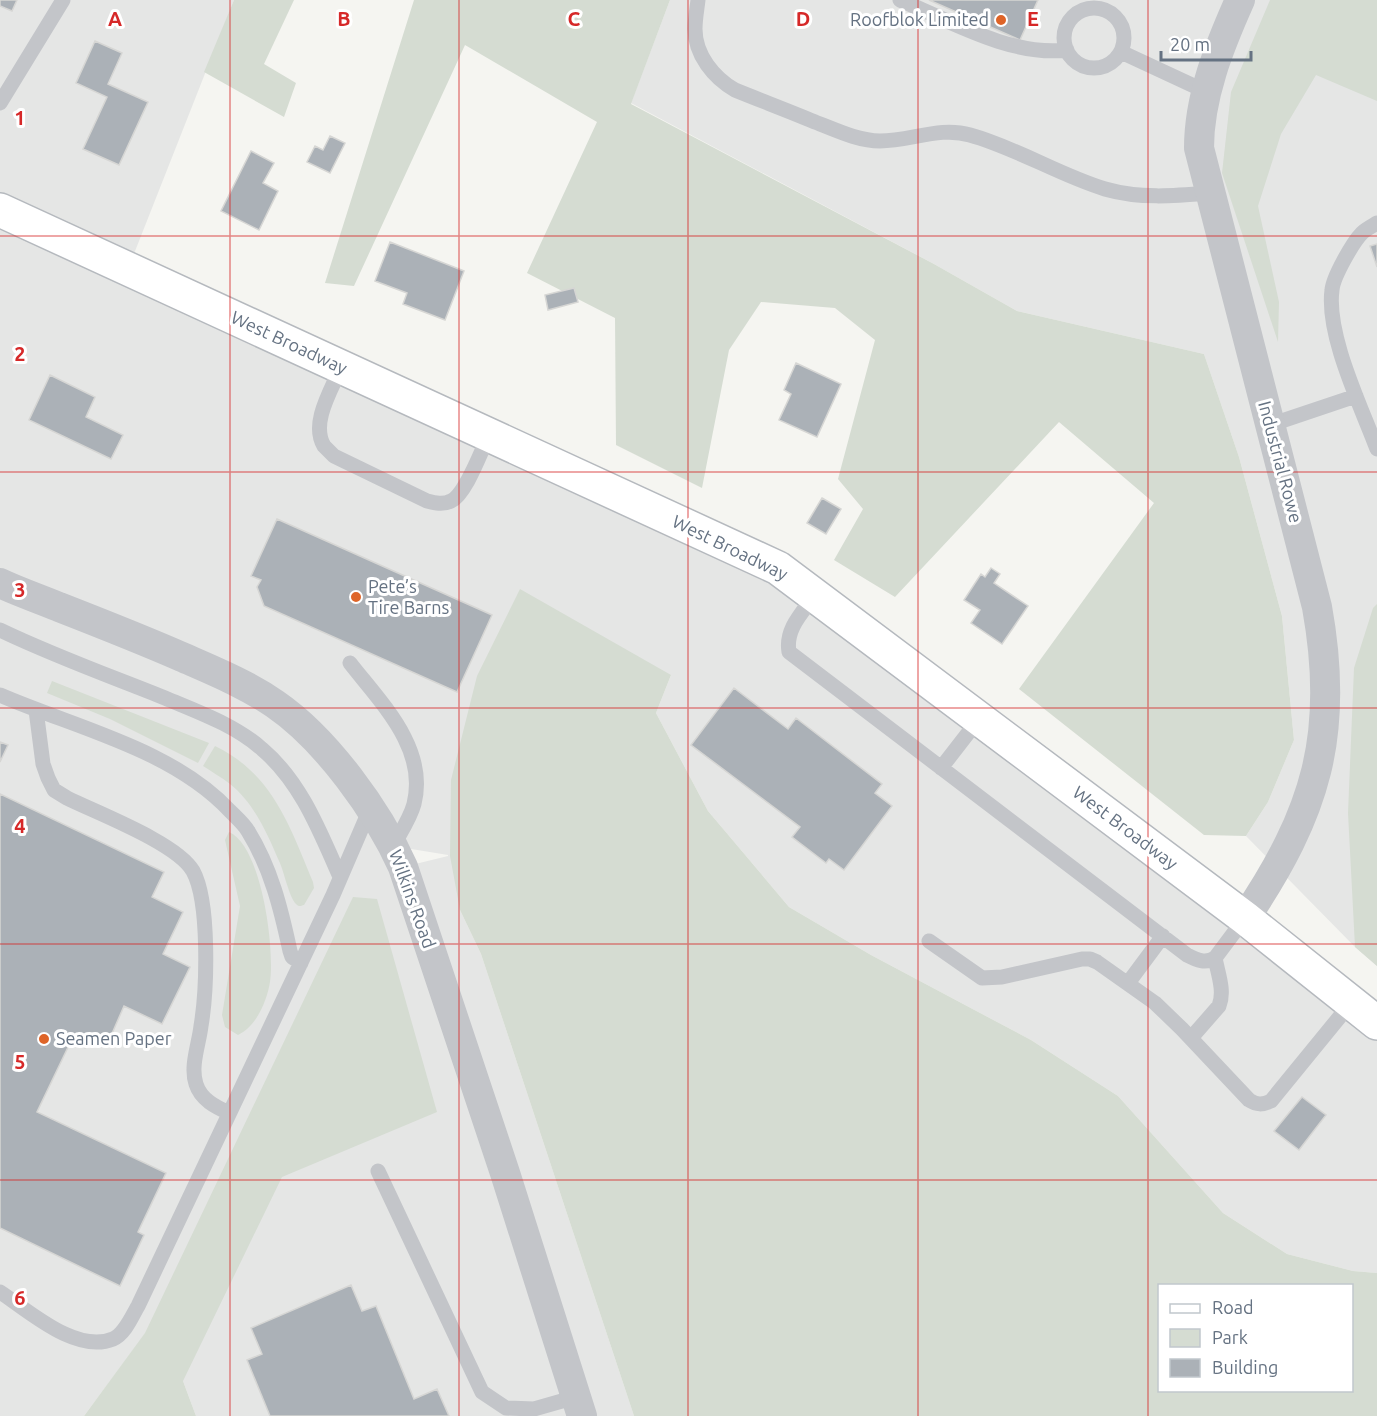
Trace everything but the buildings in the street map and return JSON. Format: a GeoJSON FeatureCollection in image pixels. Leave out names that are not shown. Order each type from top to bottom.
{"type":"FeatureCollection","features":[{"type":"Feature","properties":{"kind":"main road","name":"West Broadway"},"geometry":{"type":"LineString","coordinates":[[0,210],[778,568],[1245,918],[1377,1023]]}},
{"type":"Feature","properties":{"kind":"street","name":"Industrial Rowe"},"geometry":{"type":"LineString","coordinates":[[1240,0],[1222,42],[1207,92],[1199,132],[1199,148],[1317,607],[1326,661],[1326,718],[1318,767],[1302,818],[1282,858],[1245,918]]}},
{"type":"Feature","properties":{"kind":"street","name":"Wilkins Road"},"geometry":{"type":"LineString","coordinates":[[0,584],[216,671],[263,697],[289,715],[314,737],[370,809],[403,867],[579,1407]]}},
{"type":"Feature","properties":{"kind":"lane"},"geometry":{"type":"LineString","coordinates":[[0,103],[63,0]]}},
{"type":"Feature","properties":{"kind":"lane"},"geometry":{"type":"LineString","coordinates":[[698,0],[695,29],[698,45],[702,57],[722,82],[735,90],[852,136],[879,141],[951,131],[988,141],[1106,189],[1133,195],[1164,197],[1209,193]]}},
{"type":"Feature","properties":{"kind":"lane"},"geometry":{"type":"LineString","coordinates":[[900,0],[1009,46],[1050,52],[1067,50]]}},
{"type":"Feature","properties":{"kind":"lane"},"geometry":{"type":"LineString","coordinates":[[1095,7],[1105,9],[1120,22],[1124,42],[1121,52],[1107,65],[1098,68],[1079,64],[1067,50],[1065,30],[1069,21],[1085,9],[1095,7]]}},
{"type":"Feature","properties":{"kind":"lane"},"geometry":{"type":"LineString","coordinates":[[1121,52],[1207,92]]}},
{"type":"Feature","properties":{"kind":"lane"},"geometry":{"type":"LineString","coordinates":[[1377,223],[1361,234],[1332,289],[1333,324],[1356,396],[1377,449]]}},
{"type":"Feature","properties":{"kind":"lane"},"geometry":{"type":"LineString","coordinates":[[341,367],[319,427],[324,445],[334,456],[427,501],[440,504],[451,501],[460,494],[489,435]]}},
{"type":"Feature","properties":{"kind":"lane"},"geometry":{"type":"LineString","coordinates":[[1270,425],[1356,396]]}},
{"type":"Feature","properties":{"kind":"lane"},"geometry":{"type":"LineString","coordinates":[[814,595],[789,631],[787,640],[789,652],[1163,936],[1198,961],[1209,962],[1215,958],[1245,918]]}},
{"type":"Feature","properties":{"kind":"lane"},"geometry":{"type":"LineString","coordinates":[[0,630],[48,653],[196,711],[231,728],[262,748],[300,793],[340,877]]}},
{"type":"Feature","properties":{"kind":"lane"},"geometry":{"type":"LineString","coordinates":[[350,663],[395,721],[408,742],[416,770],[414,806],[393,846]]}},
{"type":"Feature","properties":{"kind":"lane"},"geometry":{"type":"LineString","coordinates":[[0,695],[103,735],[150,757],[192,779],[217,798],[247,829],[261,855],[276,892],[292,957],[301,963]]}},
{"type":"Feature","properties":{"kind":"lane"},"geometry":{"type":"LineString","coordinates":[[36,710],[43,764],[54,790],[163,845],[193,870],[205,927],[206,968],[203,1014],[194,1068],[195,1083],[200,1094],[211,1104],[229,1113]]}},
{"type":"Feature","properties":{"kind":"lane"},"geometry":{"type":"LineString","coordinates":[[941,768],[979,719]]}},
{"type":"Feature","properties":{"kind":"lane"},"geometry":{"type":"LineString","coordinates":[[0,1292],[64,1335],[88,1342],[114,1339],[123,1330],[138,1306],[301,963],[370,809]]}},
{"type":"Feature","properties":{"kind":"lane"},"geometry":{"type":"LineString","coordinates":[[1128,983],[1163,936]]}},
{"type":"Feature","properties":{"kind":"lane"},"geometry":{"type":"LineString","coordinates":[[929,941],[982,978],[1002,977],[1082,959],[1097,962],[1155,1003],[1256,1105],[1271,1101],[1351,1003]]}},
{"type":"Feature","properties":{"kind":"lane"},"geometry":{"type":"LineString","coordinates":[[1191,1038],[1219,1006],[1221,1000],[1222,993],[1215,958]]}},
{"type":"Feature","properties":{"kind":"lane"},"geometry":{"type":"LineString","coordinates":[[378,1171],[482,1392],[506,1408],[579,1407]]}},
{"type":"Feature","properties":{"kind":"shaded area"},"geometry":{"type":"Polygon","coordinates":[[[0,0],[234,0],[128,269],[778,568],[1377,1023],[1377,1273],[1353,1271],[1287,1254],[1223,1213],[1118,1096],[1031,1040],[871,955],[789,907],[708,811],[656,713],[671,675],[460,910],[481,954],[634,1416],[196,1416],[183,1381],[145,1334],[84,1416],[0,1416],[0,0]],[[393,846],[403,867],[448,855],[393,846]]]}},
{"type":"Feature","properties":{"kind":"shaded area"},"geometry":{"type":"Polygon","coordinates":[[[670,0],[1377,0],[1377,966],[1355,947],[1246,836],[1268,802],[1294,740],[1282,616],[1239,457],[1204,354],[1017,311],[934,264],[631,103],[670,0]]]}},
{"type":"Feature","properties":{"kind":"green space"},"geometry":{"type":"Polygon","coordinates":[[[234,0],[294,0],[264,64],[296,83],[284,117],[204,72],[234,0]]]}},
{"type":"Feature","properties":{"kind":"green space"},"geometry":{"type":"Polygon","coordinates":[[[414,0],[670,0],[631,104],[934,264],[1017,311],[1204,354],[1239,457],[1282,616],[1294,740],[1268,802],[1246,836],[1204,835],[1019,689],[1154,503],[1059,422],[895,597],[834,560],[863,509],[838,479],[875,340],[835,308],[761,302],[729,350],[702,488],[616,445],[615,318],[527,273],[597,122],[465,45],[354,286],[325,283],[414,0]]]}},
{"type":"Feature","properties":{"kind":"green space"},"geometry":{"type":"Polygon","coordinates":[[[1270,0],[1377,0],[1377,101],[1316,75],[1281,134],[1258,206],[1279,302],[1278,342],[1222,173],[1231,92],[1270,0]]]}},
{"type":"Feature","properties":{"kind":"green space"},"geometry":{"type":"Polygon","coordinates":[[[520,589],[671,675],[656,713],[708,811],[789,907],[871,955],[1031,1040],[1118,1096],[1223,1213],[1287,1254],[1353,1271],[1377,1273],[1377,1416],[634,1416],[481,954],[460,910],[450,856],[451,780],[477,676],[520,589]]]}},
{"type":"Feature","properties":{"kind":"green space"},"geometry":{"type":"Polygon","coordinates":[[[1377,604],[1377,966],[1355,947],[1348,813],[1354,668],[1373,608],[1377,604]]]}},
{"type":"Feature","properties":{"kind":"green space"},"geometry":{"type":"Polygon","coordinates":[[[52,681],[209,743],[198,763],[110,719],[47,693],[52,681]]]}},
{"type":"Feature","properties":{"kind":"green space"},"geometry":{"type":"Polygon","coordinates":[[[215,746],[252,771],[277,804],[313,882],[314,888],[304,905],[298,906],[293,901],[281,865],[253,809],[230,784],[203,766],[215,746]]]}},
{"type":"Feature","properties":{"kind":"green space"},"geometry":{"type":"Polygon","coordinates":[[[229,832],[240,841],[258,877],[268,924],[271,967],[270,982],[260,1013],[250,1026],[238,1035],[225,1027],[222,1015],[240,906],[225,840],[229,832]]]}},
{"type":"Feature","properties":{"kind":"green space"},"geometry":{"type":"Polygon","coordinates":[[[353,897],[377,899],[437,1112],[282,1177],[183,1381],[196,1416],[84,1416],[145,1333],[353,897]]]}},
{"type":"Feature","properties":{"kind":"place","name":"Roofblok Limited"},"geometry":{"type":"Point","coordinates":[1001,20]}},
{"type":"Feature","properties":{"kind":"place","name":"Pete’s Tire Barns"},"geometry":{"type":"Point","coordinates":[356,597]}},
{"type":"Feature","properties":{"kind":"place","name":"Seamen Paper"},"geometry":{"type":"Point","coordinates":[44,1039]}}]}
